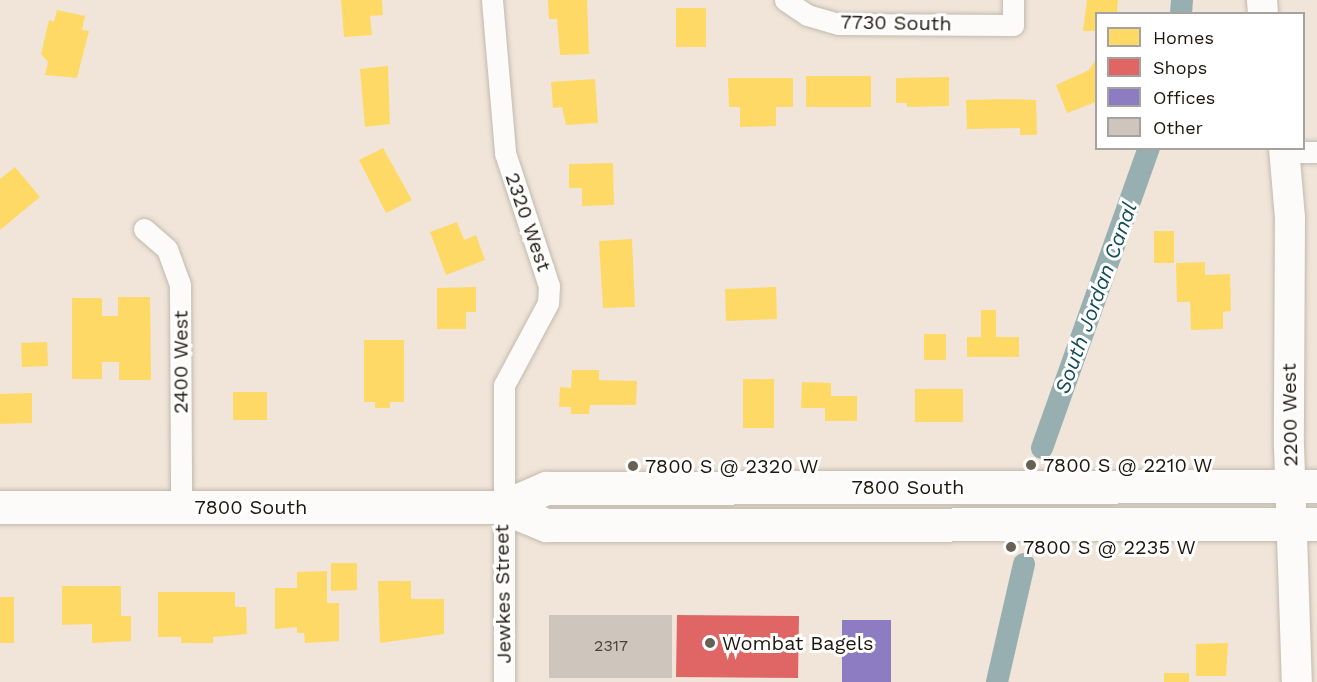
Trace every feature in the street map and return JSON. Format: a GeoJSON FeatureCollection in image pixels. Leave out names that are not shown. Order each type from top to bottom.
{"type":"FeatureCollection","features":[{"type":"Feature","properties":{"kind":"main road","name":"7800 South"},"geometry":{"type":"LineString","coordinates":[[502,507],[546,488],[1304,486]]}},
{"type":"Feature","properties":{"kind":"main road","name":"7800 South"},"geometry":{"type":"LineString","coordinates":[[0,507],[502,507],[546,525],[1305,524]]}},
{"type":"Feature","properties":{"kind":"street","name":"2320 West"},"geometry":{"type":"LineString","coordinates":[[492,0],[505,153],[549,286],[548,303],[504,385],[502,507]]}},
{"type":"Feature","properties":{"kind":"street","name":"7730 South"},"geometry":{"type":"LineString","coordinates":[[785,0],[807,15],[839,24],[1013,25],[1013,0]]}},
{"type":"Feature","properties":{"kind":"street"},"geometry":{"type":"LineString","coordinates":[[1284,150],[1317,152]]}},
{"type":"Feature","properties":{"kind":"street","name":"2200 West"},"geometry":{"type":"LineString","coordinates":[[1284,150],[1290,208],[1305,524],[1297,682]]}},
{"type":"Feature","properties":{"kind":"street","name":"2400 West"},"geometry":{"type":"LineString","coordinates":[[144,229],[166,249],[180,284],[182,507]]}},
{"type":"Feature","properties":{"kind":"street","name":"Jewkes Street"},"geometry":{"type":"LineString","coordinates":[[502,507],[504,682]]}},
{"type":"Feature","properties":{"kind":"building: Homes"},"geometry":{"type":"Polygon","coordinates":[[[341,0],[382,0],[383,15],[370,16],[372,35],[344,37],[341,0]]]}},
{"type":"Feature","properties":{"kind":"building: Homes"},"geometry":{"type":"Polygon","coordinates":[[[548,0],[587,0],[589,54],[560,55],[557,19],[549,19],[548,0]]]}},
{"type":"Feature","properties":{"kind":"building: Homes"},"geometry":{"type":"Polygon","coordinates":[[[1087,0],[1118,0],[1117,12],[1095,12],[1095,31],[1083,31],[1087,0]]]}},
{"type":"Feature","properties":{"kind":"building: Homes"},"geometry":{"type":"Polygon","coordinates":[[[676,8],[706,8],[706,47],[676,47],[676,8]]]}},
{"type":"Feature","properties":{"kind":"building: Homes"},"geometry":{"type":"Polygon","coordinates":[[[57,10],[85,16],[82,30],[89,31],[77,78],[45,75],[48,62],[41,54],[49,20],[54,22],[57,10]]]}},
{"type":"Feature","properties":{"kind":"building: Homes"},"geometry":{"type":"Polygon","coordinates":[[[1095,61],[1095,102],[1067,113],[1056,85],[1089,70],[1095,61]]]}},
{"type":"Feature","properties":{"kind":"building: Homes"},"geometry":{"type":"Polygon","coordinates":[[[388,66],[390,124],[365,127],[360,69],[388,66]]]}},
{"type":"Feature","properties":{"kind":"building: Homes"},"geometry":{"type":"Polygon","coordinates":[[[806,76],[871,76],[871,107],[806,107],[806,76]]]}},
{"type":"Feature","properties":{"kind":"building: Homes"},"geometry":{"type":"Polygon","coordinates":[[[949,77],[949,106],[907,107],[907,103],[896,103],[896,78],[949,77]]]}},
{"type":"Feature","properties":{"kind":"building: Homes"},"geometry":{"type":"Polygon","coordinates":[[[728,78],[793,78],[793,107],[776,107],[776,126],[740,127],[740,107],[729,107],[728,78]]]}},
{"type":"Feature","properties":{"kind":"building: Homes"},"geometry":{"type":"Polygon","coordinates":[[[595,79],[598,123],[566,125],[562,107],[553,108],[551,82],[595,79]]]}},
{"type":"Feature","properties":{"kind":"building: Homes"},"geometry":{"type":"Polygon","coordinates":[[[966,100],[1036,100],[1037,135],[1020,135],[1020,128],[967,129],[966,100]]]}},
{"type":"Feature","properties":{"kind":"building: Homes"},"geometry":{"type":"Polygon","coordinates":[[[383,148],[412,200],[386,213],[359,160],[383,148]]]}},
{"type":"Feature","properties":{"kind":"building: Homes"},"geometry":{"type":"Polygon","coordinates":[[[613,163],[614,205],[582,206],[582,188],[569,188],[569,164],[613,163]]]}},
{"type":"Feature","properties":{"kind":"building: Homes"},"geometry":{"type":"Polygon","coordinates":[[[15,167],[40,197],[0,230],[0,179],[15,167]]]}},
{"type":"Feature","properties":{"kind":"building: Homes"},"geometry":{"type":"Polygon","coordinates":[[[457,222],[464,240],[476,235],[485,260],[446,275],[430,232],[457,222]]]}},
{"type":"Feature","properties":{"kind":"building: Homes"},"geometry":{"type":"Polygon","coordinates":[[[1154,231],[1174,231],[1174,263],[1154,263],[1154,231]]]}},
{"type":"Feature","properties":{"kind":"building: Homes"},"geometry":{"type":"Polygon","coordinates":[[[632,239],[635,307],[603,308],[599,241],[632,239]]]}},
{"type":"Feature","properties":{"kind":"building: Homes"},"geometry":{"type":"Polygon","coordinates":[[[1205,262],[1205,275],[1230,274],[1231,311],[1223,312],[1223,329],[1191,330],[1190,302],[1177,302],[1176,263],[1205,262]]]}},
{"type":"Feature","properties":{"kind":"building: Homes"},"geometry":{"type":"Polygon","coordinates":[[[476,287],[476,312],[466,312],[466,329],[437,329],[437,288],[476,287]]]}},
{"type":"Feature","properties":{"kind":"building: Homes"},"geometry":{"type":"Polygon","coordinates":[[[776,287],[777,319],[726,321],[725,289],[776,287]]]}},
{"type":"Feature","properties":{"kind":"building: Homes"},"geometry":{"type":"Polygon","coordinates":[[[118,297],[150,297],[151,380],[119,380],[119,362],[102,362],[102,379],[72,379],[72,298],[102,298],[102,316],[118,316],[118,297]]]}},
{"type":"Feature","properties":{"kind":"building: Homes"},"geometry":{"type":"Polygon","coordinates":[[[981,310],[996,310],[996,337],[1019,337],[1019,357],[967,357],[967,337],[981,337],[981,310]]]}},
{"type":"Feature","properties":{"kind":"building: Homes"},"geometry":{"type":"Polygon","coordinates":[[[924,334],[946,334],[946,360],[924,360],[924,334]]]}},
{"type":"Feature","properties":{"kind":"building: Homes"},"geometry":{"type":"Polygon","coordinates":[[[364,340],[404,340],[404,402],[390,402],[390,408],[375,408],[375,402],[364,402],[364,340]]]}},
{"type":"Feature","properties":{"kind":"building: Homes"},"geometry":{"type":"Polygon","coordinates":[[[47,342],[48,366],[22,367],[21,343],[47,342]]]}},
{"type":"Feature","properties":{"kind":"building: Homes"},"geometry":{"type":"Polygon","coordinates":[[[572,370],[599,370],[599,380],[637,381],[636,405],[590,405],[589,414],[571,414],[571,407],[559,407],[560,387],[571,388],[572,370]]]}},
{"type":"Feature","properties":{"kind":"building: Homes"},"geometry":{"type":"Polygon","coordinates":[[[743,379],[774,379],[774,428],[743,428],[743,379]]]}},
{"type":"Feature","properties":{"kind":"building: Homes"},"geometry":{"type":"Polygon","coordinates":[[[802,382],[831,383],[831,396],[857,396],[857,421],[825,421],[825,408],[801,408],[802,382]]]}},
{"type":"Feature","properties":{"kind":"building: Homes"},"geometry":{"type":"Polygon","coordinates":[[[915,389],[963,389],[963,422],[915,422],[915,389]]]}},
{"type":"Feature","properties":{"kind":"building: Homes"},"geometry":{"type":"Polygon","coordinates":[[[233,392],[267,392],[267,420],[233,420],[233,392]]]}},
{"type":"Feature","properties":{"kind":"building: Homes"},"geometry":{"type":"Polygon","coordinates":[[[32,393],[32,423],[0,424],[0,394],[32,393]]]}},
{"type":"Feature","properties":{"kind":"building: Homes"},"geometry":{"type":"Polygon","coordinates":[[[331,563],[357,563],[357,590],[331,591],[331,563]]]}},
{"type":"Feature","properties":{"kind":"building: Homes"},"geometry":{"type":"Polygon","coordinates":[[[327,571],[327,603],[339,603],[339,641],[305,643],[304,633],[297,633],[297,627],[275,629],[275,588],[297,588],[297,572],[327,571]]]}},
{"type":"Feature","properties":{"kind":"building: Homes"},"geometry":{"type":"Polygon","coordinates":[[[378,581],[411,581],[411,599],[444,599],[444,634],[380,643],[378,581]]]}},
{"type":"Feature","properties":{"kind":"building: Homes"},"geometry":{"type":"Polygon","coordinates":[[[62,586],[121,586],[121,616],[131,616],[131,641],[92,643],[92,624],[62,625],[62,586]]]}},
{"type":"Feature","properties":{"kind":"building: Homes"},"geometry":{"type":"Polygon","coordinates":[[[158,592],[235,592],[235,607],[246,607],[247,634],[213,637],[213,643],[181,643],[181,637],[158,637],[158,592]]]}},
{"type":"Feature","properties":{"kind":"building: Homes"},"geometry":{"type":"Polygon","coordinates":[[[0,597],[14,597],[14,643],[0,643],[0,597]]]}},
{"type":"Feature","properties":{"kind":"building: Homes"},"geometry":{"type":"Polygon","coordinates":[[[1228,643],[1226,676],[1196,676],[1196,644],[1228,643]]]}},
{"type":"Feature","properties":{"kind":"building: Homes"},"geometry":{"type":"Polygon","coordinates":[[[1164,673],[1189,673],[1189,682],[1164,682],[1164,673]]]}},
{"type":"Feature","properties":{"kind":"building: Shops"},"geometry":{"type":"Polygon","coordinates":[[[677,615],[799,616],[798,678],[676,677],[677,615]]]}},
{"type":"Feature","properties":{"kind":"building: Offices"},"geometry":{"type":"Polygon","coordinates":[[[842,620],[891,620],[891,682],[842,682],[842,620]]]}},
{"type":"Feature","properties":{"kind":"building: Other"},"geometry":{"type":"Polygon","coordinates":[[[549,615],[672,615],[672,678],[549,678],[549,615]]]}},
{"type":"Feature","properties":{"kind":"waterway","name":"South Jordan Canal"},"geometry":{"type":"LineString","coordinates":[[1181,12],[1182,0]]}},
{"type":"Feature","properties":{"kind":"waterway","name":"South Jordan Canal"},"geometry":{"type":"LineString","coordinates":[[1042,448],[1148,150]]}},
{"type":"Feature","properties":{"kind":"waterway","name":"South Jordan Canal"},"geometry":{"type":"LineString","coordinates":[[997,682],[1024,564]]}},
{"type":"Feature","properties":{"kind":"place","name":"7800 S @ 2210 W"},"geometry":{"type":"Point","coordinates":[1031,465]}},
{"type":"Feature","properties":{"kind":"place","name":"7800 S @ 2320 W"},"geometry":{"type":"Point","coordinates":[633,466]}},
{"type":"Feature","properties":{"kind":"place","name":"7800 S @ 2235 W"},"geometry":{"type":"Point","coordinates":[1011,547]}},
{"type":"Feature","properties":{"kind":"place","name":"Wombat Bagels"},"geometry":{"type":"Point","coordinates":[710,643]}}]}
